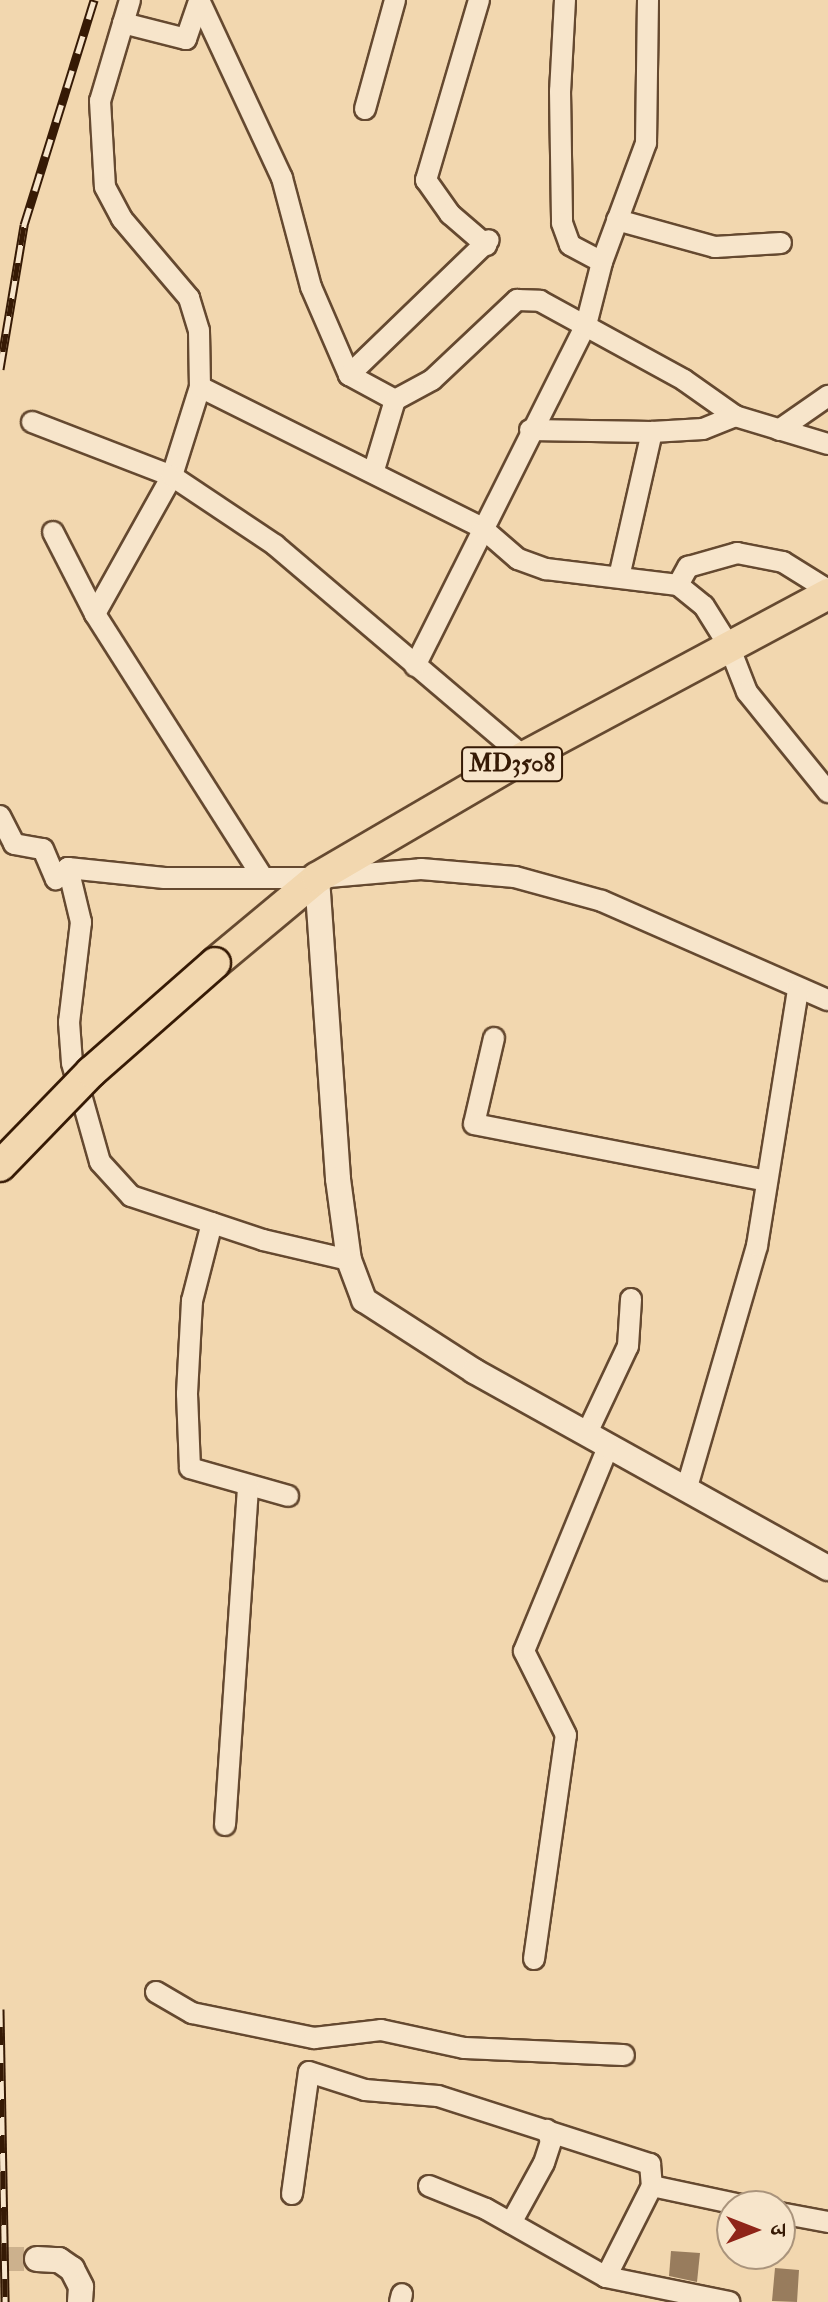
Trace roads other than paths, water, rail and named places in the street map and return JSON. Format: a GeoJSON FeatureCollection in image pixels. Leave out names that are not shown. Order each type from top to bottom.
{"type":"FeatureCollection","features":[{"type":"Feature","properties":{"kind":"main road","name":"MD3508"},"geometry":{"type":"LineString","coordinates":[[0,1166],[91,1072],[317,878],[524,757],[828,592]]}},
{"type":"Feature","properties":{"kind":"street"},"geometry":{"type":"LineString","coordinates":[[95,614],[172,476],[200,387],[199,331],[189,298],[122,219],[105,187],[100,101],[130,0]]}},
{"type":"Feature","properties":{"kind":"street"},"geometry":{"type":"LineString","coordinates":[[365,109],[395,0]]}},
{"type":"Feature","properties":{"kind":"street"},"geometry":{"type":"LineString","coordinates":[[349,375],[488,242],[450,214],[426,180],[479,0]]}},
{"type":"Feature","properties":{"kind":"street"},"geometry":{"type":"LineString","coordinates":[[565,0],[562,223],[570,245],[602,262]]}},
{"type":"Feature","properties":{"kind":"street"},"geometry":{"type":"LineString","coordinates":[[415,666],[481,527],[586,325],[602,262],[646,143],[648,0]]}},
{"type":"Feature","properties":{"kind":"street"},"geometry":{"type":"LineString","coordinates":[[123,23],[186,39],[199,2]]}},
{"type":"Feature","properties":{"kind":"street"},"geometry":{"type":"LineString","coordinates":[[199,2],[282,178],[311,287],[349,375],[395,400]]}},
{"type":"Feature","properties":{"kind":"street"},"geometry":{"type":"LineString","coordinates":[[617,220],[715,247],[781,243]]}},
{"type":"Feature","properties":{"kind":"street"},"geometry":{"type":"LineString","coordinates":[[374,470],[395,400],[432,380],[517,300],[540,301],[586,325],[684,380],[735,416],[828,444]]}},
{"type":"Feature","properties":{"kind":"street"},"geometry":{"type":"LineString","coordinates":[[200,387],[374,470],[481,527],[518,559],[546,569],[678,585],[704,606],[729,646],[747,692],[828,792]]}},
{"type":"Feature","properties":{"kind":"street"},"geometry":{"type":"LineString","coordinates":[[779,430],[828,396]]}},
{"type":"Feature","properties":{"kind":"street"},"geometry":{"type":"LineString","coordinates":[[530,430],[652,432],[703,429],[735,416]]}},
{"type":"Feature","properties":{"kind":"street"},"geometry":{"type":"LineString","coordinates":[[32,422],[172,476],[275,545],[524,757]]}},
{"type":"Feature","properties":{"kind":"street"},"geometry":{"type":"LineString","coordinates":[[619,577],[652,432]]}},
{"type":"Feature","properties":{"kind":"street"},"geometry":{"type":"LineString","coordinates":[[53,532],[95,614],[261,875]]}},
{"type":"Feature","properties":{"kind":"street"},"geometry":{"type":"LineString","coordinates":[[678,585],[688,567],[737,553],[783,562],[828,592]]}},
{"type":"Feature","properties":{"kind":"street"},"geometry":{"type":"LineString","coordinates":[[0,816],[14,844],[43,849],[51,876],[56,879],[68,868],[164,878],[261,875],[317,878],[421,869],[515,877],[602,901],[828,1000]]}},
{"type":"Feature","properties":{"kind":"street"},"geometry":{"type":"LineString","coordinates":[[68,868],[81,922],[69,1022],[72,1063],[100,1162],[131,1196],[212,1223],[349,1260]]}},
{"type":"Feature","properties":{"kind":"street"},"geometry":{"type":"LineString","coordinates":[[317,878],[349,1260],[364,1300],[474,1371],[828,1568]]}},
{"type":"Feature","properties":{"kind":"street"},"geometry":{"type":"LineString","coordinates":[[687,1487],[757,1246],[798,989]]}},
{"type":"Feature","properties":{"kind":"street"},"geometry":{"type":"LineString","coordinates":[[494,1038],[474,1124],[767,1181]]}},
{"type":"Feature","properties":{"kind":"street"},"geometry":{"type":"LineString","coordinates":[[212,1223],[192,1301],[187,1394],[190,1468],[288,1496]]}},
{"type":"Feature","properties":{"kind":"street"},"geometry":{"type":"LineString","coordinates":[[534,1959],[566,1735],[524,1651],[628,1346],[631,1299]]}},
{"type":"Feature","properties":{"kind":"street"},"geometry":{"type":"LineString","coordinates":[[225,1825],[248,1486]]}},
{"type":"Feature","properties":{"kind":"street"},"geometry":{"type":"LineString","coordinates":[[156,1992],[192,2013],[314,2038],[381,2030],[464,2048],[624,2055]]}},
{"type":"Feature","properties":{"kind":"street"},"geometry":{"type":"LineString","coordinates":[[292,2194],[314,2038]]}},
{"type":"Feature","properties":{"kind":"street"},"geometry":{"type":"LineString","coordinates":[[309,2072],[365,2090],[438,2096],[650,2164],[652,2186],[606,2277]]}},
{"type":"Feature","properties":{"kind":"street"},"geometry":{"type":"LineString","coordinates":[[511,2223],[544,2163],[551,2141],[547,2130]]}},
{"type":"Feature","properties":{"kind":"street"},"geometry":{"type":"LineString","coordinates":[[429,2186],[511,2223],[606,2277],[729,2302]]}},
{"type":"Feature","properties":{"kind":"street"},"geometry":{"type":"LineString","coordinates":[[652,2186],[716,2200]]}},
{"type":"Feature","properties":{"kind":"street"},"geometry":{"type":"LineString","coordinates":[[796,2216],[828,2222]]}},
{"type":"Feature","properties":{"kind":"street"},"geometry":{"type":"LineString","coordinates":[[37,2259],[59,2260],[72,2269],[81,2287],[80,2302]]}},
{"type":"Feature","properties":{"kind":"tunnel"},"geometry":{"type":"LineString","coordinates":[[0,2259],[37,2259]]}},
{"type":"Feature","properties":{"kind":"railway"},"geometry":{"type":"LineString","coordinates":[[0,369],[24,225],[94,0]]}},
{"type":"Feature","properties":{"kind":"railway"},"geometry":{"type":"LineString","coordinates":[[0,2009],[5,2302]]}}]}
